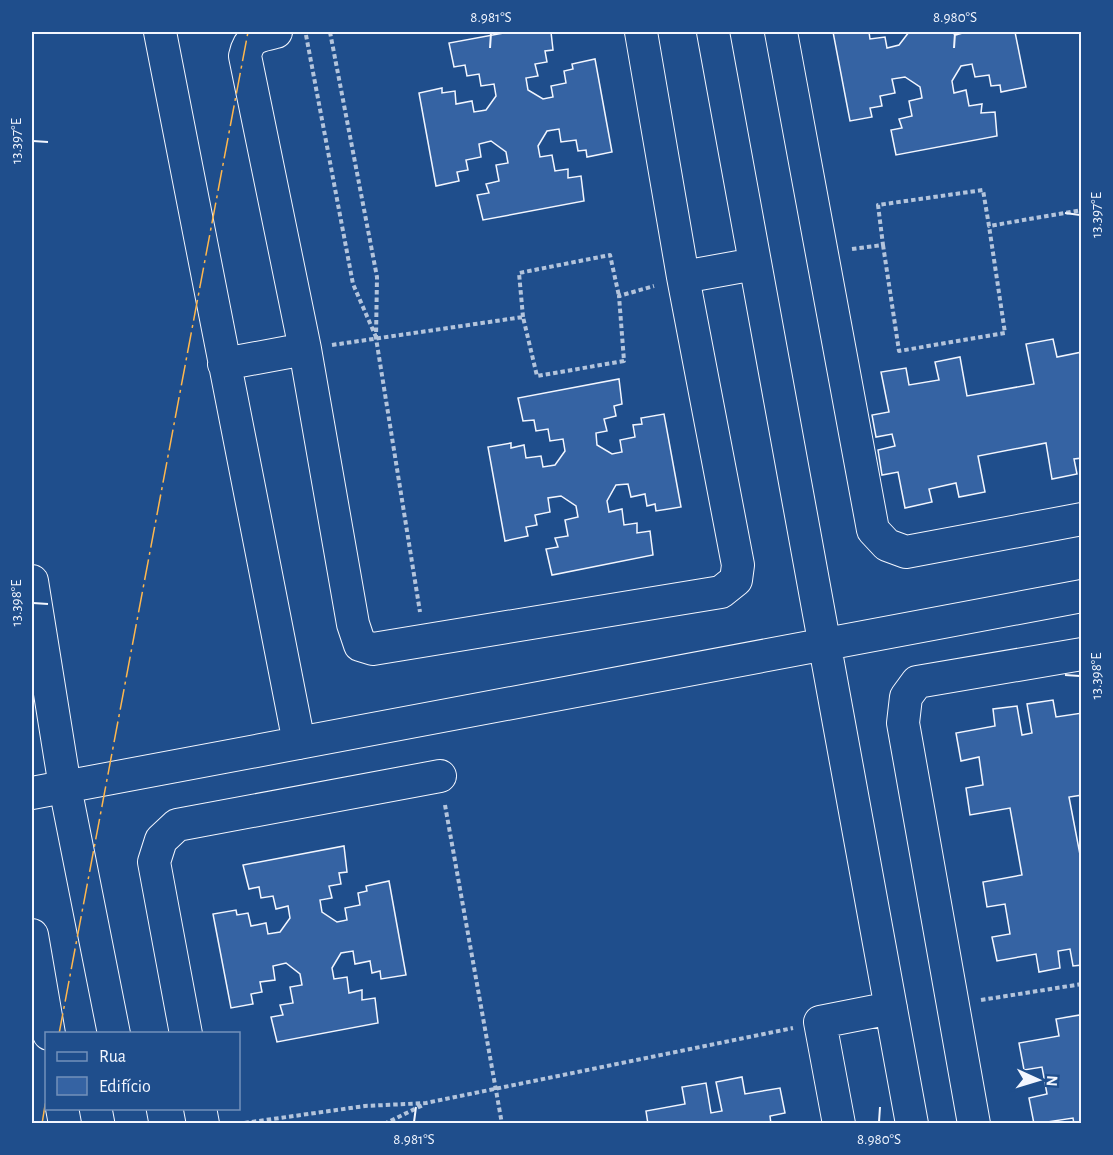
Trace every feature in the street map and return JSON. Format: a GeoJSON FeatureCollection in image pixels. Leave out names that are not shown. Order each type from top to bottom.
{"type":"FeatureCollection","features":[{"type":"Feature","properties":{"kind":"street"},"geometry":{"type":"LineString","coordinates":[[160,32],[299,743]]}},
{"type":"Feature","properties":{"kind":"street"},"geometry":{"type":"LineString","coordinates":[[276,32],[254,37],[248,43],[245,56],[305,349],[353,624],[360,645],[373,649],[721,592],[736,580],[738,565],[683,277],[641,32]]}},
{"type":"Feature","properties":{"kind":"street"},"geometry":{"type":"LineString","coordinates":[[713,32],[912,1124]]}},
{"type":"Feature","properties":{"kind":"street"},"geometry":{"type":"LineString","coordinates":[[781,32],[873,530],[887,546],[906,552],[1082,519]]}},
{"type":"Feature","properties":{"kind":"street"},"geometry":{"type":"LineString","coordinates":[[683,277],[755,264]]}},
{"type":"Feature","properties":{"kind":"street"},"geometry":{"type":"LineString","coordinates":[[224,364],[305,349]]}},
{"type":"Feature","properties":{"kind":"street"},"geometry":{"type":"LineString","coordinates":[[32,581],[65,787],[114,1032]]}},
{"type":"Feature","properties":{"kind":"street"},"geometry":{"type":"LineString","coordinates":[[32,793],[1082,596]]}},
{"type":"Feature","properties":{"kind":"street"},"geometry":{"type":"LineString","coordinates":[[974,1124],[903,723],[906,697],[917,682],[1082,654]]}},
{"type":"Feature","properties":{"kind":"street"},"geometry":{"type":"LineString","coordinates":[[186,1032],[154,862],[161,840],[177,825],[440,776]]}},
{"type":"Feature","properties":{"kind":"street"},"geometry":{"type":"LineString","coordinates":[[32,935],[49,1032]]}},
{"type":"Feature","properties":{"kind":"street"},"geometry":{"type":"LineString","coordinates":[[839,1124],[820,1022],[891,1008]]}},
{"type":"Feature","properties":{"kind":"path"},"geometry":{"type":"LineString","coordinates":[[305,32],[353,284],[376,339]]}},
{"type":"Feature","properties":{"kind":"path"},"geometry":{"type":"LineString","coordinates":[[330,32],[377,277],[376,339],[424,639]]}},
{"type":"Feature","properties":{"kind":"path"},"geometry":{"type":"LineString","coordinates":[[983,190],[989,226],[1005,333],[899,351],[878,205],[983,190]]}},
{"type":"Feature","properties":{"kind":"path"},"geometry":{"type":"LineString","coordinates":[[989,226],[1082,210]]}},
{"type":"Feature","properties":{"kind":"path"},"geometry":{"type":"LineString","coordinates":[[823,254],[883,245]]}},
{"type":"Feature","properties":{"kind":"path"},"geometry":{"type":"LineString","coordinates":[[610,255],[619,296],[624,361],[537,376],[523,317],[519,273],[610,255]]}},
{"type":"Feature","properties":{"kind":"path"},"geometry":{"type":"LineString","coordinates":[[619,296],[683,277]]}},
{"type":"Feature","properties":{"kind":"path"},"geometry":{"type":"LineString","coordinates":[[305,349],[523,317]]}},
{"type":"Feature","properties":{"kind":"path"},"geometry":{"type":"LineString","coordinates":[[440,776],[502,1124]]}},
{"type":"Feature","properties":{"kind":"path"},"geometry":{"type":"LineString","coordinates":[[951,1004],[1082,984]]}},
{"type":"Feature","properties":{"kind":"path"},"geometry":{"type":"LineString","coordinates":[[237,1124],[365,1106],[426,1103],[820,1022]]}},
{"type":"Feature","properties":{"kind":"path"},"geometry":{"type":"LineString","coordinates":[[384,1124],[426,1103]]}},
{"type":"Feature","properties":{"kind":"building"},"geometry":{"type":"Polygon","coordinates":[[[509,32],[551,32],[553,50],[545,51],[547,62],[535,64],[538,76],[526,78],[528,90],[543,99],[553,97],[551,86],[566,83],[564,71],[573,69],[572,64],[595,59],[612,152],[587,157],[586,150],[578,151],[576,140],[561,142],[559,129],[547,131],[538,146],[540,157],[552,155],[555,171],[568,169],[568,178],[581,176],[584,201],[483,220],[477,195],[489,193],[486,184],[499,181],[496,165],[508,163],[506,152],[491,141],[479,144],[481,157],[466,160],[468,170],[457,172],[459,181],[436,186],[419,93],[442,88],[442,93],[455,91],[456,104],[472,101],[474,112],[486,110],[496,96],[494,84],[481,86],[479,74],[467,76],[465,65],[454,67],[449,43],[509,32]]]}},
{"type":"Feature","properties":{"kind":"building"},"geometry":{"type":"Polygon","coordinates":[[[833,32],[869,32],[870,39],[885,37],[887,48],[899,45],[909,32],[951,32],[956,35],[966,32],[1015,32],[1026,87],[1001,92],[1000,85],[991,86],[989,75],[975,77],[972,64],[961,66],[952,81],[954,93],[966,90],[969,106],[982,104],[981,113],[995,112],[997,136],[896,155],[891,130],[902,128],[899,119],[912,116],[909,101],[922,98],[920,87],[905,77],[892,79],[895,93],[880,96],[882,106],[870,108],[872,117],[850,121],[833,32]]]}},
{"type":"Feature","properties":{"kind":"building"},"geometry":{"type":"Polygon","coordinates":[[[1053,339],[1057,357],[1082,352],[1082,458],[1074,459],[1077,474],[1052,479],[1046,443],[978,456],[985,492],[959,497],[956,483],[929,489],[932,502],[905,508],[898,472],[882,475],[878,450],[895,446],[892,434],[876,437],[872,415],[889,412],[881,372],[906,368],[909,385],[939,380],[935,362],[960,357],[967,396],[1034,384],[1026,344],[1053,339]]]}},
{"type":"Feature","properties":{"kind":"building"},"geometry":{"type":"Polygon","coordinates":[[[619,379],[622,404],[614,406],[616,416],[604,419],[607,431],[596,433],[597,445],[612,454],[622,452],[620,440],[635,437],[633,425],[642,424],[641,418],[664,414],[681,507],[656,511],[655,504],[647,506],[645,494],[631,497],[628,484],[616,485],[607,501],[609,512],[622,509],[624,525],[637,523],[637,533],[650,531],[653,555],[552,575],[546,549],[558,547],[555,538],[568,536],[565,520],[578,517],[576,506],[561,496],[548,498],[550,512],[535,515],[537,525],[526,527],[528,536],[505,541],[488,447],[511,443],[511,448],[524,445],[526,458],[541,456],[543,467],[555,465],[565,451],[563,439],[550,441],[548,429],[536,431],[534,420],[523,421],[518,398],[619,379]]]}},
{"type":"Feature","properties":{"kind":"building"},"geometry":{"type":"Polygon","coordinates":[[[1053,700],[1056,717],[1082,713],[1082,795],[1069,797],[1082,865],[1082,965],[1073,966],[1070,949],[1058,951],[1060,968],[1039,972],[1036,954],[997,961],[992,937],[1010,934],[1005,904],[987,907],[983,882],[1022,875],[1010,808],[970,815],[966,788],[983,785],[979,757],[961,761],[956,733],[995,726],[993,709],[1017,706],[1022,735],[1032,733],[1027,704],[1053,700]]]}},
{"type":"Feature","properties":{"kind":"building"},"geometry":{"type":"Polygon","coordinates":[[[344,846],[347,872],[339,873],[341,884],[329,886],[332,898],[320,900],[322,912],[337,922],[347,920],[345,908],[360,905],[358,893],[367,891],[366,886],[389,881],[406,975],[381,979],[380,971],[372,973],[370,961],[355,964],[353,951],[341,953],[332,968],[334,979],[347,977],[349,993],[362,990],[362,1000],[375,998],[378,1023],[277,1042],[271,1017],[283,1015],[280,1005],[293,1003],[290,987],[302,985],[300,974],[286,963],[273,966],[275,980],[260,982],[262,992],[251,994],[253,1004],[231,1008],[213,914],[236,910],[237,915],[248,913],[251,926],[266,923],[268,934],[280,932],[290,918],[288,906],[276,909],[273,896],[261,898],[259,887],[249,889],[243,865],[344,846]]]}},
{"type":"Feature","properties":{"kind":"building"},"geometry":{"type":"Polygon","coordinates":[[[1080,1015],[1082,1124],[1074,1124],[1073,1118],[1034,1124],[1029,1098],[1047,1094],[1042,1067],[1024,1070],[1019,1043],[1059,1036],[1056,1019],[1080,1015]]]}},
{"type":"Feature","properties":{"kind":"building"},"geometry":{"type":"Polygon","coordinates":[[[742,1077],[745,1094],[780,1088],[785,1113],[770,1116],[771,1124],[648,1124],[646,1111],[685,1104],[682,1087],[706,1083],[711,1113],[722,1111],[716,1082],[742,1077]]]}},
{"type":"Feature","properties":{"kind":"power"},"geometry":{"type":"LineString","coordinates":[[59,1032],[248,32]]}},
{"type":"Feature","properties":{"kind":"power"},"geometry":{"type":"LineString","coordinates":[[42,1124],[45,1105]]}}]}
